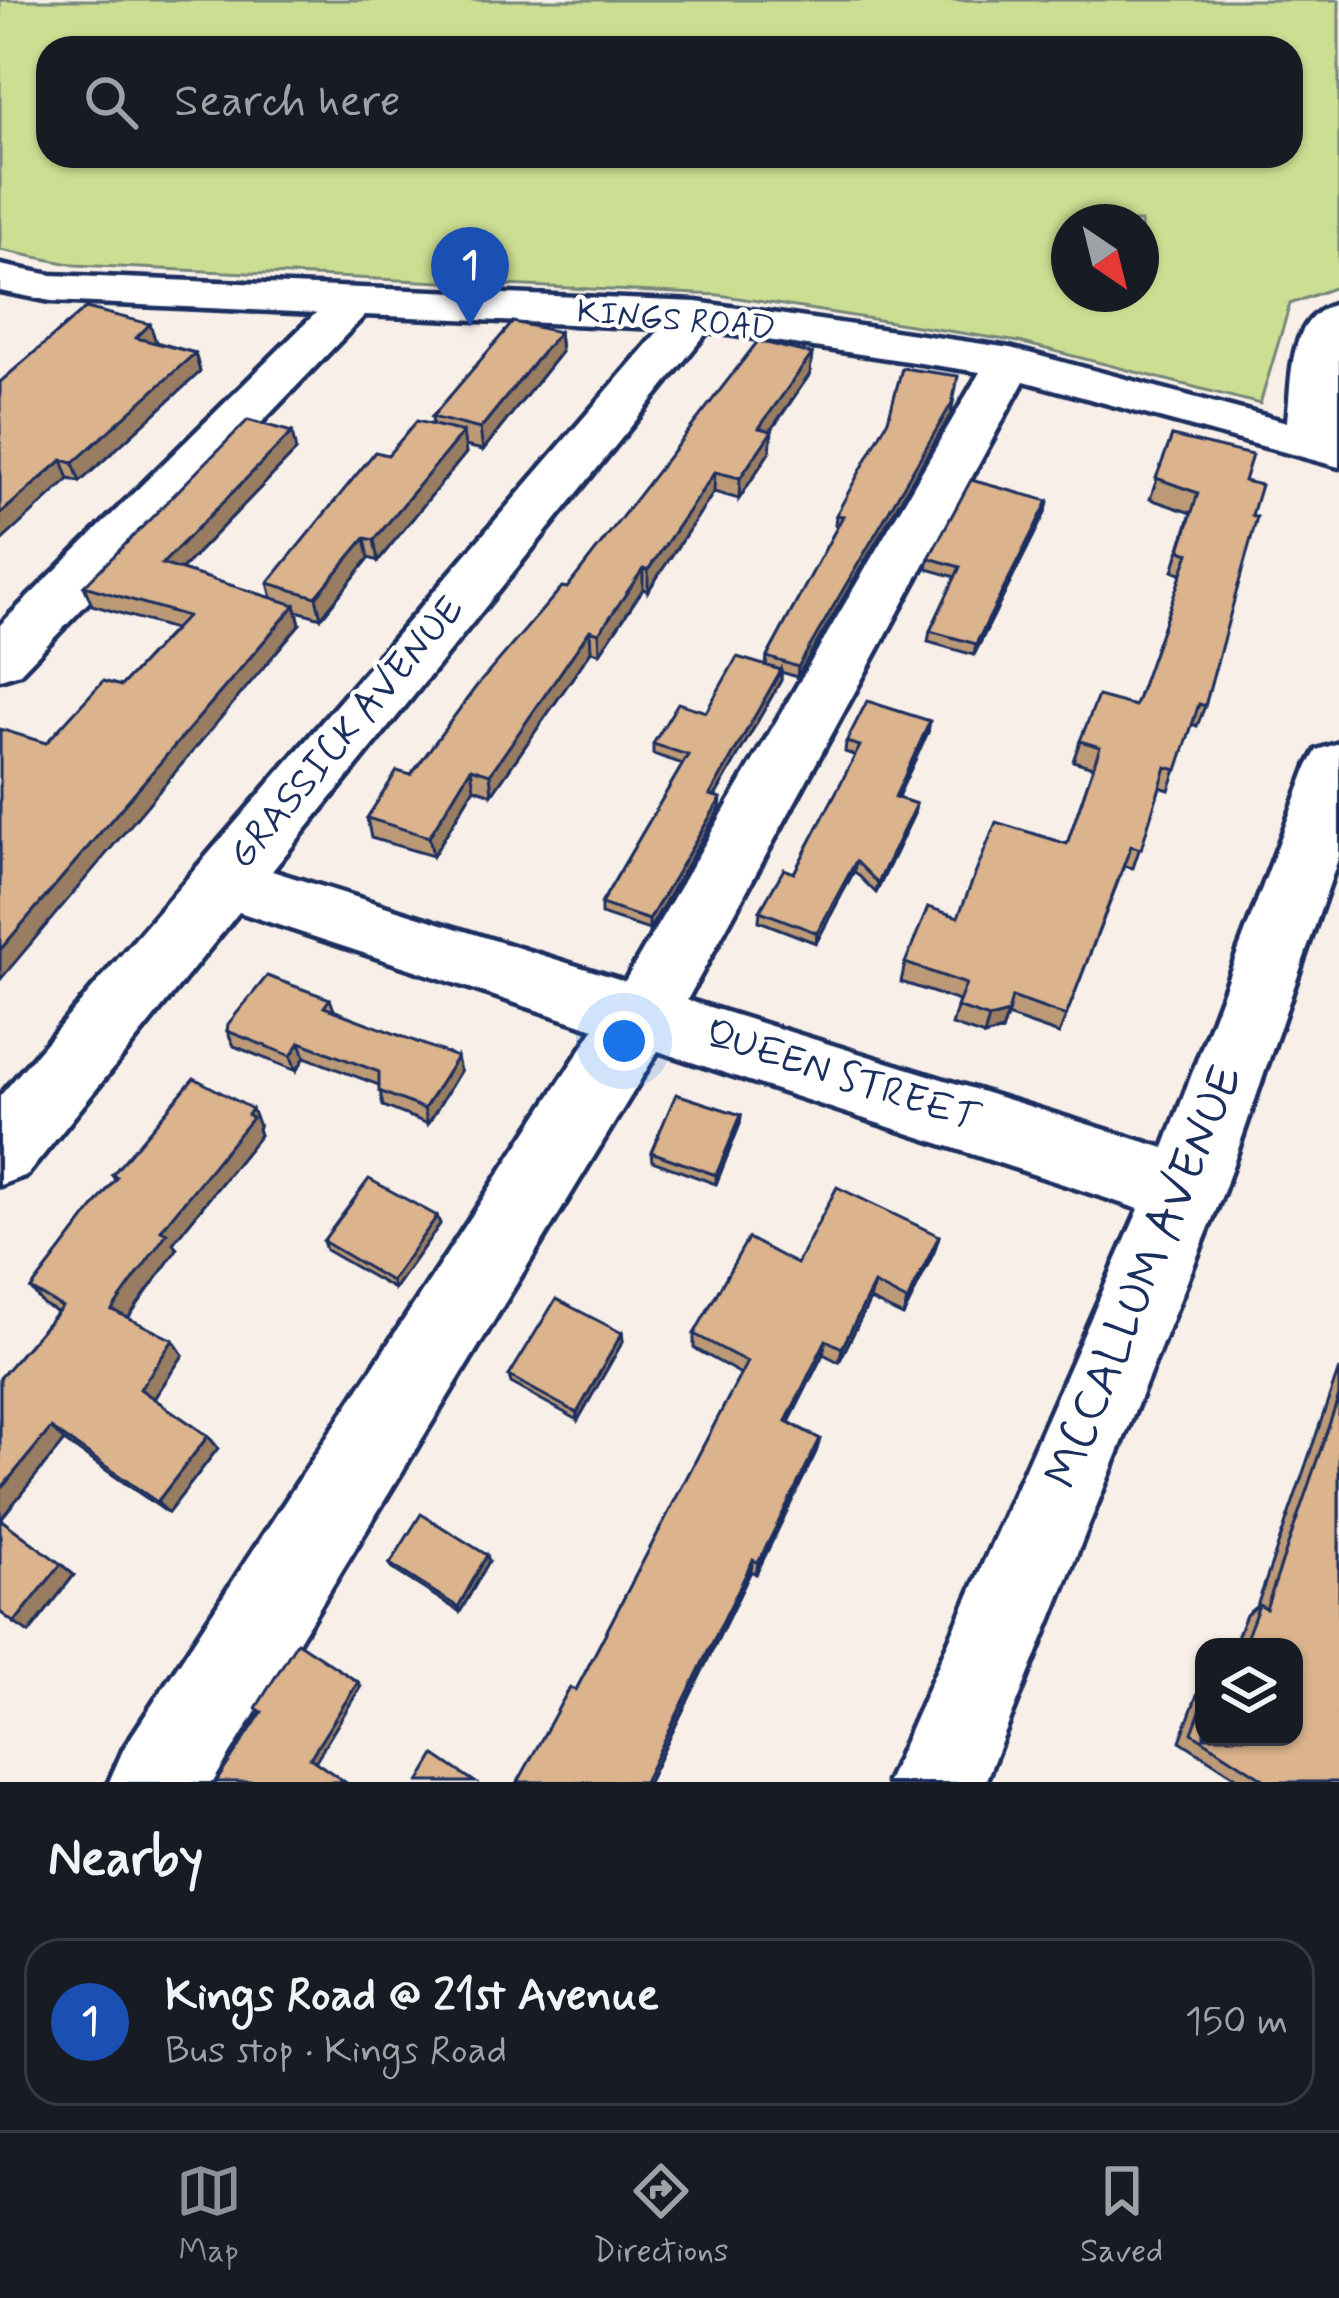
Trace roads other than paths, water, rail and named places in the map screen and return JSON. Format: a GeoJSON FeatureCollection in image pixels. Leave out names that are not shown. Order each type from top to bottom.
{"type":"FeatureCollection","features":[{"type":"Feature","properties":{"kind":"street","name":"KINGS ROAD"},"geometry":{"type":"LineString","coordinates":[[23,295],[696,316],[1010,362],[1324,448]]}},
{"type":"Feature","properties":{"kind":"street"},"geometry":{"type":"LineString","coordinates":[[0,659],[350,305]]}},
{"type":"Feature","properties":{"kind":"street","name":"GRASSICK AVENUE"},"geometry":{"type":"LineString","coordinates":[[0,1151],[696,316]]}},
{"type":"Feature","properties":{"kind":"street"},"geometry":{"type":"LineString","coordinates":[[1324,448],[1323,328],[1339,317]]}},
{"type":"Feature","properties":{"kind":"street"},"geometry":{"type":"LineString","coordinates":[[158,1782],[644,1012],[1010,362]]}},
{"type":"Feature","properties":{"kind":"street","name":"MCCALLUM AVENUE"},"geometry":{"type":"LineString","coordinates":[[944,1778],[1186,1190],[1339,766]]}},
{"type":"Feature","properties":{"kind":"street","name":"QUEEN STREET"},"geometry":{"type":"LineString","coordinates":[[223,881],[644,1012],[1186,1190]]}},
{"type":"Feature","properties":{"kind":"place","name":"Kings Road @ 21st Avenue"},"geometry":{"type":"Point","coordinates":[470,326]}}]}
